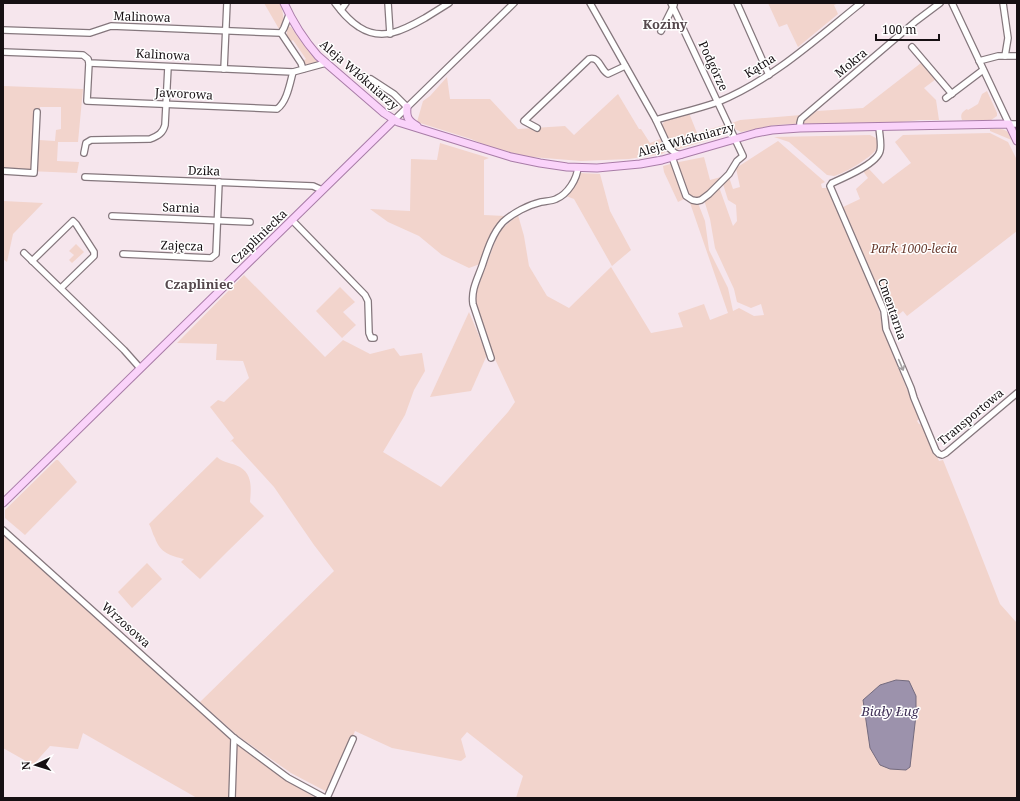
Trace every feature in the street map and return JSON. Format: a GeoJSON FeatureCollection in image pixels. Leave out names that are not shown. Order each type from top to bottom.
{"type":"FeatureCollection","features":[{"type":"Feature","properties":{"kind":"main road","name":"Aleja Włókniarzy"},"geometry":{"type":"LineString","coordinates":[[284,3],[289,15],[309,45],[326,63],[394,120],[511,157],[540,163],[578,167],[619,166],[662,160],[772,130],[800,128],[1009,124]]}},
{"type":"Feature","properties":{"kind":"main road"},"geometry":{"type":"LineString","coordinates":[[407,107],[406,116],[410,122],[428,131]]}},
{"type":"Feature","properties":{"kind":"main road","name":"Czapliniecka"},"geometry":{"type":"LineString","coordinates":[[3,503],[394,120]]}},
{"type":"Feature","properties":{"kind":"main road"},"geometry":{"type":"LineString","coordinates":[[1009,124],[1017,141]]}},
{"type":"Feature","properties":{"kind":"street"},"geometry":{"type":"LineString","coordinates":[[224,69],[226,3]]}},
{"type":"Feature","properties":{"kind":"street"},"geometry":{"type":"LineString","coordinates":[[335,3],[351,21],[362,29],[377,34],[390,34],[413,25],[441,5],[449,3]]}},
{"type":"Feature","properties":{"kind":"street"},"geometry":{"type":"LineString","coordinates":[[341,10],[346,3]]}},
{"type":"Feature","properties":{"kind":"street"},"geometry":{"type":"LineString","coordinates":[[388,3],[390,34]]}},
{"type":"Feature","properties":{"kind":"street","name":"Czapliniecka"},"geometry":{"type":"LineString","coordinates":[[394,120],[514,3]]}},
{"type":"Feature","properties":{"kind":"street"},"geometry":{"type":"LineString","coordinates":[[590,3],[656,120],[669,148],[675,153],[681,155]]}},
{"type":"Feature","properties":{"kind":"street"},"geometry":{"type":"LineString","coordinates":[[737,3],[769,75]]}},
{"type":"Feature","properties":{"kind":"street","name":"Kątna"},"geometry":{"type":"LineString","coordinates":[[656,120],[718,102],[769,75],[861,3]]}},
{"type":"Feature","properties":{"kind":"street","name":"Mokra"},"geometry":{"type":"LineString","coordinates":[[800,128],[801,119],[916,21],[940,3]]}},
{"type":"Feature","properties":{"kind":"street"},"geometry":{"type":"LineString","coordinates":[[952,3],[1009,124],[1017,124]]}},
{"type":"Feature","properties":{"kind":"street"},"geometry":{"type":"LineString","coordinates":[[1003,3],[1008,38],[1005,56]]}},
{"type":"Feature","properties":{"kind":"street"},"geometry":{"type":"LineString","coordinates":[[661,31],[673,4]]}},
{"type":"Feature","properties":{"kind":"street","name":"Podgórze"},"geometry":{"type":"LineString","coordinates":[[672,157],[687,197],[695,201],[701,200],[729,174],[737,162],[744,156],[673,4]]}},
{"type":"Feature","properties":{"kind":"street"},"geometry":{"type":"LineString","coordinates":[[289,15],[281,32],[301,63],[303,69]]}},
{"type":"Feature","properties":{"kind":"street","name":"Malinowa"},"geometry":{"type":"LineString","coordinates":[[3,30],[90,33],[111,26],[281,32]]}},
{"type":"Feature","properties":{"kind":"street"},"geometry":{"type":"LineString","coordinates":[[912,47],[952,94]]}},
{"type":"Feature","properties":{"kind":"street","name":"Kalinowa"},"geometry":{"type":"LineString","coordinates":[[3,52],[83,55],[88,59],[89,63],[294,72],[326,63]]}},
{"type":"Feature","properties":{"kind":"street"},"geometry":{"type":"LineString","coordinates":[[979,61],[998,56],[1017,56]]}},
{"type":"Feature","properties":{"kind":"street"},"geometry":{"type":"LineString","coordinates":[[537,128],[524,121],[589,59],[596,59],[608,74],[625,66]]}},
{"type":"Feature","properties":{"kind":"street","name":"Jaworowa"},"geometry":{"type":"LineString","coordinates":[[89,63],[87,101],[167,105],[277,109],[284,101],[294,72]]}},
{"type":"Feature","properties":{"kind":"street"},"geometry":{"type":"LineString","coordinates":[[84,153],[86,143],[91,140],[150,138],[158,136],[164,128],[167,105],[168,67]]}},
{"type":"Feature","properties":{"kind":"street"},"geometry":{"type":"LineString","coordinates":[[946,98],[983,70]]}},
{"type":"Feature","properties":{"kind":"street"},"geometry":{"type":"LineString","coordinates":[[371,79],[394,94],[407,107]]}},
{"type":"Feature","properties":{"kind":"street"},"geometry":{"type":"LineString","coordinates":[[3,171],[34,173],[37,112]]}},
{"type":"Feature","properties":{"kind":"street","name":"Cmentarna"},"geometry":{"type":"LineString","coordinates":[[879,126],[880,150],[875,158],[857,172],[832,183],[830,186],[884,311],[886,329],[936,451],[939,454]]}},
{"type":"Feature","properties":{"kind":"street"},"geometry":{"type":"LineString","coordinates":[[662,160],[667,155],[669,148]]}},
{"type":"Feature","properties":{"kind":"street"},"geometry":{"type":"LineString","coordinates":[[491,358],[473,304],[472,296],[475,283],[494,236],[504,221],[522,210],[532,205],[556,199],[560,196],[574,181],[578,173],[578,167]]}},
{"type":"Feature","properties":{"kind":"street","name":"Dzika"},"geometry":{"type":"LineString","coordinates":[[85,177],[313,186],[322,190]]}},
{"type":"Feature","properties":{"kind":"street","name":"Zajęcza"},"geometry":{"type":"LineString","coordinates":[[123,254],[211,258],[216,254],[219,182]]}},
{"type":"Feature","properties":{"kind":"street","name":"Sarnia"},"geometry":{"type":"LineString","coordinates":[[112,216],[250,222]]}},
{"type":"Feature","properties":{"kind":"street"},"geometry":{"type":"LineString","coordinates":[[292,220],[365,295],[368,301],[369,333],[371,338],[374,338]]}},
{"type":"Feature","properties":{"kind":"street"},"geometry":{"type":"LineString","coordinates":[[32,260],[73,221],[94,252],[94,256],[61,288]]}},
{"type":"Feature","properties":{"kind":"street"},"geometry":{"type":"LineString","coordinates":[[24,253],[124,350],[140,368]]}},
{"type":"Feature","properties":{"kind":"street","name":"Transportowa"},"geometry":{"type":"LineString","coordinates":[[939,454],[942,455],[946,453],[1017,393]]}},
{"type":"Feature","properties":{"kind":"street","name":"Wrzosowa"},"geometry":{"type":"LineString","coordinates":[[3,531],[234,738],[288,778],[326,798],[353,739]]}},
{"type":"Feature","properties":{"kind":"street"},"geometry":{"type":"LineString","coordinates":[[232,798],[234,738]]}},
{"type":"Feature","properties":{"kind":"green space"},"geometry":{"type":"Polygon","coordinates":[[[264,3],[280,3],[283,13],[283,23],[279,29],[264,3]]]}},
{"type":"Feature","properties":{"kind":"green space"},"geometry":{"type":"Polygon","coordinates":[[[768,3],[839,3],[834,5],[838,14],[798,47],[787,24],[779,27],[768,3]]]}},
{"type":"Feature","properties":{"kind":"green space"},"geometry":{"type":"Polygon","coordinates":[[[287,26],[291,27],[318,63],[309,66],[306,65],[303,61],[306,59],[293,40],[290,42],[287,37],[287,26]]]}},
{"type":"Feature","properties":{"kind":"green space"},"geometry":{"type":"Polygon","coordinates":[[[921,63],[936,79],[924,88],[936,100],[939,120],[920,120],[892,123],[800,125],[806,118],[817,111],[863,108],[921,63]]]}},
{"type":"Feature","properties":{"kind":"green space"},"geometry":{"type":"Polygon","coordinates":[[[447,77],[450,99],[490,99],[518,129],[565,126],[574,135],[618,94],[639,129],[641,129],[650,143],[660,139],[665,147],[665,152],[662,154],[629,159],[581,161],[532,157],[514,154],[490,147],[471,139],[417,122],[423,101],[430,96],[447,77]]]}},
{"type":"Feature","properties":{"kind":"green space"},"geometry":{"type":"Polygon","coordinates":[[[3,86],[83,89],[78,142],[58,142],[57,161],[79,162],[77,173],[3,170],[3,86]],[[40,107],[39,140],[55,141],[56,130],[61,129],[61,107],[40,107]]]}},
{"type":"Feature","properties":{"kind":"green space"},"geometry":{"type":"Polygon","coordinates":[[[987,91],[997,116],[991,120],[962,120],[961,115],[963,112],[978,104],[982,94],[987,91]]]}},
{"type":"Feature","properties":{"kind":"green space"},"geometry":{"type":"Polygon","coordinates":[[[689,113],[697,133],[727,124],[725,135],[678,149],[673,147],[662,125],[665,120],[689,113]]]}},
{"type":"Feature","properties":{"kind":"green space"},"geometry":{"type":"Polygon","coordinates":[[[801,115],[797,124],[775,125],[741,132],[735,129],[732,123],[740,120],[801,115]]]}},
{"type":"Feature","properties":{"kind":"green space"},"geometry":{"type":"Polygon","coordinates":[[[990,129],[1007,131],[1014,141],[990,131],[990,129]]]}},
{"type":"Feature","properties":{"kind":"green space","name":"Park 1000-lecia"},"geometry":{"type":"Polygon","coordinates":[[[990,133],[1008,142],[1017,160],[1017,231],[907,316],[903,311],[892,320],[843,207],[860,199],[856,189],[868,178],[863,171],[868,168],[883,184],[911,163],[895,142],[903,135],[990,133]]]}},
{"type":"Feature","properties":{"kind":"green space"},"geometry":{"type":"Polygon","coordinates":[[[870,135],[876,138],[877,148],[874,152],[857,165],[834,176],[827,175],[789,142],[774,137],[870,135]]]}},
{"type":"Feature","properties":{"kind":"green space"},"geometry":{"type":"Polygon","coordinates":[[[778,141],[825,182],[821,184],[822,188],[827,188],[874,296],[880,313],[883,330],[919,419],[917,421],[919,424],[923,425],[939,461],[943,460],[1000,604],[1017,623],[1017,798],[516,798],[523,776],[467,732],[461,739],[466,757],[461,761],[392,748],[355,731],[329,793],[291,773],[238,736],[200,702],[334,571],[274,487],[232,441],[230,442],[234,438],[210,407],[218,400],[224,402],[249,378],[243,361],[216,360],[217,344],[177,343],[244,275],[325,357],[343,340],[370,354],[394,348],[400,356],[422,353],[425,371],[414,390],[405,415],[383,452],[441,487],[508,412],[515,402],[494,357],[475,301],[477,290],[499,231],[518,215],[524,236],[529,266],[547,296],[569,308],[611,267],[651,333],[683,327],[678,313],[704,304],[710,320],[728,313],[689,200],[698,203],[705,221],[709,250],[728,288],[733,311],[739,308],[754,316],[764,315],[761,304],[751,308],[737,302],[734,289],[715,248],[710,219],[704,200],[709,198],[719,187],[733,226],[737,221],[736,205],[728,200],[723,184],[729,177],[733,189],[740,187],[736,168],[778,141]]]}},
{"type":"Feature","properties":{"kind":"green space"},"geometry":{"type":"Polygon","coordinates":[[[440,143],[489,158],[484,160],[484,215],[505,216],[501,220],[480,264],[469,268],[442,255],[419,236],[388,222],[370,209],[410,211],[411,159],[437,160],[440,143]]]}},
{"type":"Feature","properties":{"kind":"green space"},"geometry":{"type":"Polygon","coordinates":[[[704,157],[710,180],[721,177],[713,187],[699,198],[690,196],[678,202],[664,172],[663,166],[704,157]]]}},
{"type":"Feature","properties":{"kind":"green space"},"geometry":{"type":"Polygon","coordinates":[[[580,173],[600,174],[610,211],[631,250],[612,266],[574,199],[566,196],[578,181],[580,173]]]}},
{"type":"Feature","properties":{"kind":"green space"},"geometry":{"type":"Polygon","coordinates":[[[3,201],[43,203],[13,234],[7,262],[3,259],[3,201]]]}},
{"type":"Feature","properties":{"kind":"green space"},"geometry":{"type":"Polygon","coordinates":[[[76,244],[84,252],[72,263],[69,260],[74,255],[69,251],[76,244]]]}},
{"type":"Feature","properties":{"kind":"green space"},"geometry":{"type":"Polygon","coordinates":[[[340,287],[355,302],[343,312],[356,325],[342,338],[316,311],[340,287]]]}},
{"type":"Feature","properties":{"kind":"green space"},"geometry":{"type":"Polygon","coordinates":[[[469,312],[487,355],[471,391],[430,397],[469,312]]]}},
{"type":"Feature","properties":{"kind":"green space"},"geometry":{"type":"Polygon","coordinates":[[[217,457],[222,461],[240,467],[244,470],[250,483],[250,502],[264,516],[200,579],[181,562],[184,559],[166,553],[160,547],[149,524],[217,457]]]}},
{"type":"Feature","properties":{"kind":"green space"},"geometry":{"type":"Polygon","coordinates":[[[56,460],[58,460],[77,482],[25,535],[5,518],[5,510],[56,460]]]}},
{"type":"Feature","properties":{"kind":"green space"},"geometry":{"type":"Polygon","coordinates":[[[5,534],[231,739],[229,798],[197,798],[83,733],[78,749],[50,746],[33,765],[3,748],[3,536],[5,534]]]}},
{"type":"Feature","properties":{"kind":"green space"},"geometry":{"type":"Polygon","coordinates":[[[147,563],[162,579],[132,608],[118,592],[147,563]]]}},
{"type":"Feature","properties":{"kind":"green space"},"geometry":{"type":"Polygon","coordinates":[[[236,742],[287,781],[316,798],[234,798],[236,742]]]}},
{"type":"Feature","properties":{"kind":"water","name":"Biały Ług"},"geometry":{"type":"Polygon","coordinates":[[[896,680],[909,681],[916,696],[916,715],[910,767],[906,770],[890,769],[880,765],[870,748],[863,700],[880,685],[896,680]]]}},
{"type":"Feature","properties":{"kind":"district","name":"Koziny"},"geometry":{"type":"Point","coordinates":[665,24]}},
{"type":"Feature","properties":{"kind":"district","name":"Czapliniec"},"geometry":{"type":"Point","coordinates":[199,284]}}]}
